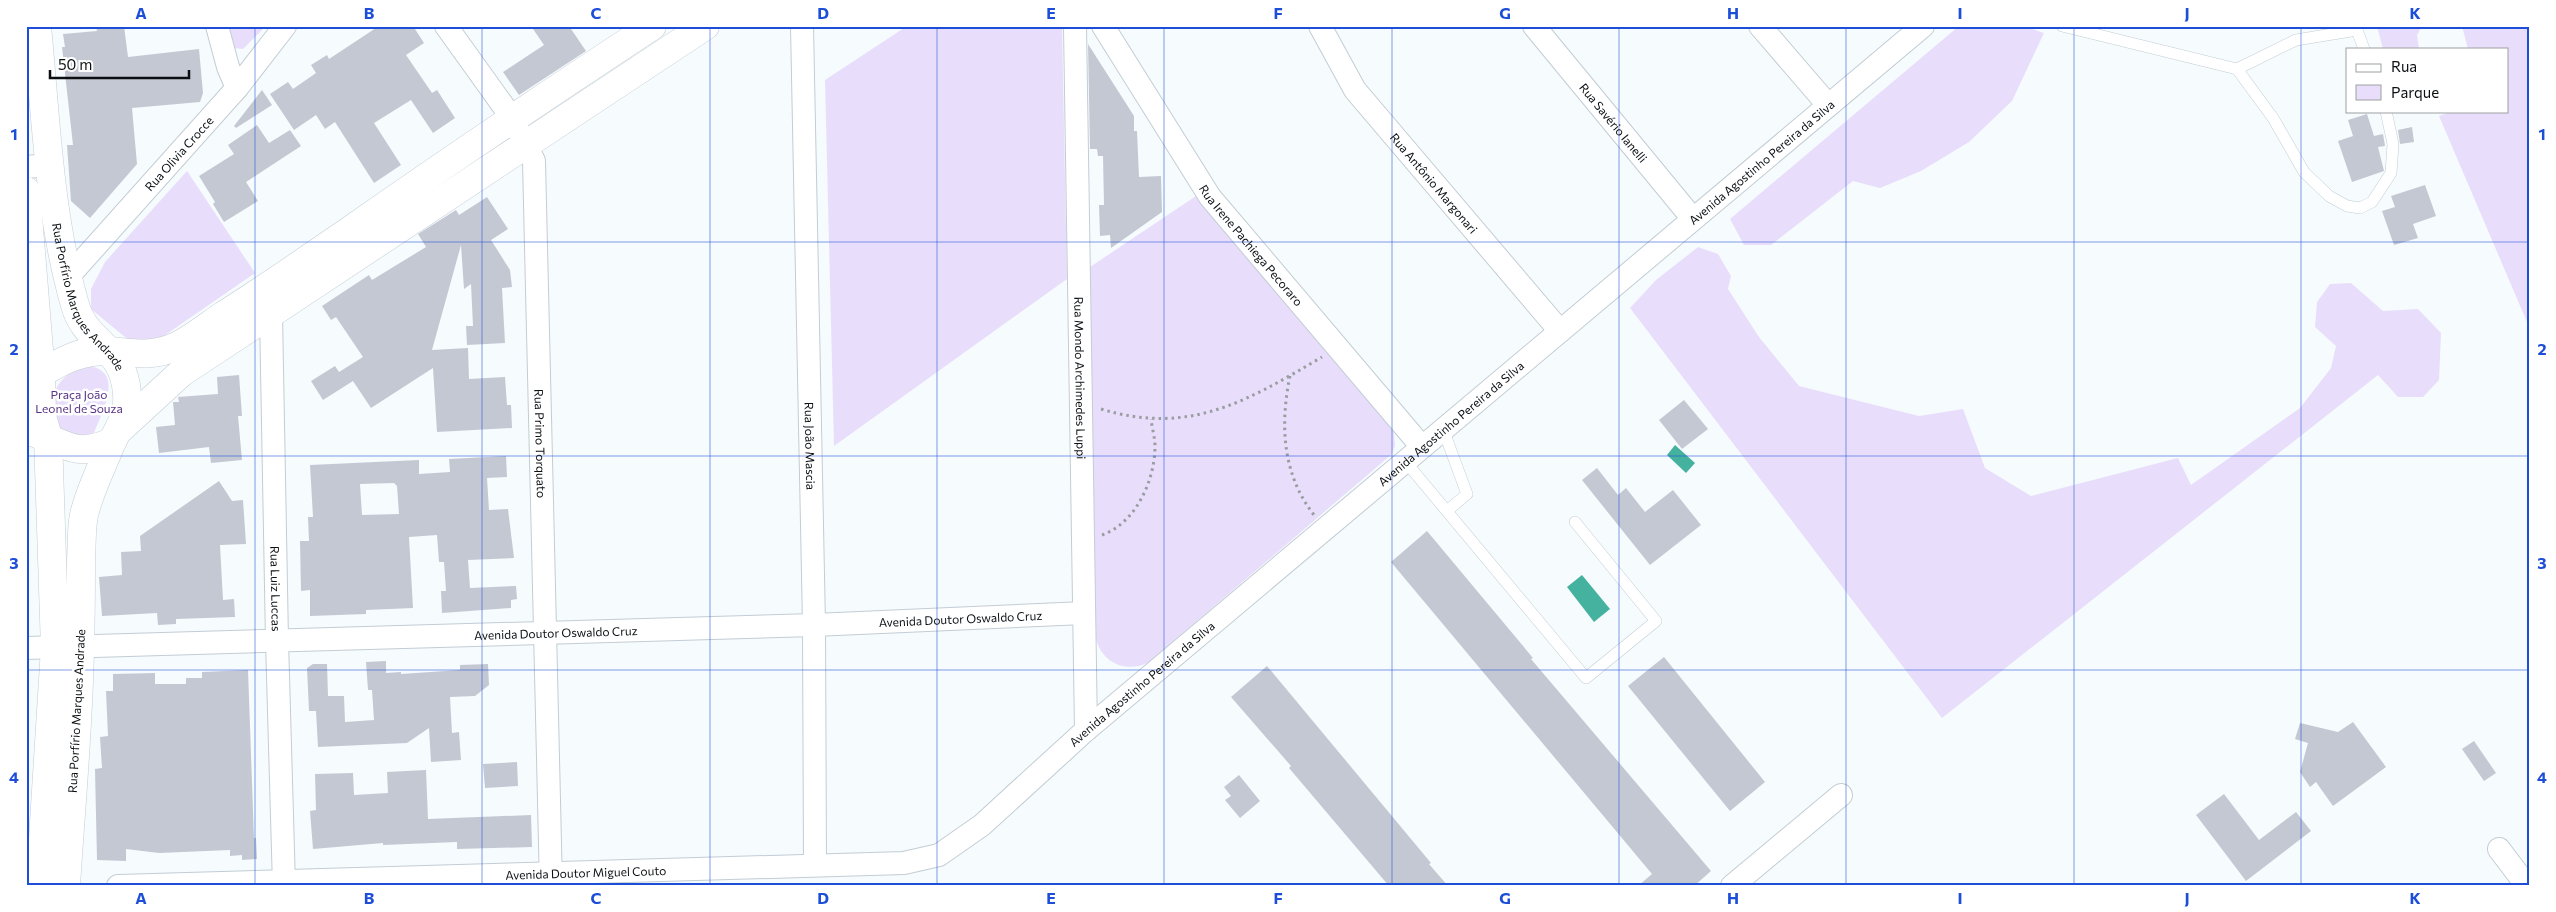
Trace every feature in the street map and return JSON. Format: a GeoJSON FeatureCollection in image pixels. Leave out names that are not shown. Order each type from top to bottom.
{"type":"FeatureCollection","features":[{"type":"Feature","properties":{"kind":"street","name":"Rua Porfírio Marques Andrade"},"geometry":{"type":"LineString","coordinates":[[37,26],[38,166],[76,308],[88,331],[112,352],[121,365],[126,381],[126,414],[84,516],[40,886]]}},
{"type":"Feature","properties":{"kind":"street"},"geometry":{"type":"LineString","coordinates":[[217,26],[228,67],[237,88]]}},
{"type":"Feature","properties":{"kind":"street","name":"Rua Olivia Crocce"},"geometry":{"type":"LineString","coordinates":[[68,277],[237,88],[285,26]]}},
{"type":"Feature","properties":{"kind":"street","name":"Rua Primo Torquato"},"geometry":{"type":"LineString","coordinates":[[446,26],[512,118],[534,161],[550,879]]}},
{"type":"Feature","properties":{"kind":"street"},"geometry":{"type":"LineString","coordinates":[[37,433],[62,446],[79,450],[96,448],[116,435],[181,373],[266,303],[512,118],[652,26]]}},
{"type":"Feature","properties":{"kind":"street"},"geometry":{"type":"LineString","coordinates":[[34,376],[74,355],[93,352],[141,355],[161,353],[266,303],[526,146],[705,26]]}},
{"type":"Feature","properties":{"kind":"street","name":"Rua João Mascia"},"geometry":{"type":"LineString","coordinates":[[802,26],[814,625],[815,865]]}},
{"type":"Feature","properties":{"kind":"street","name":"Rua Mondo Archimedes Luppi"},"geometry":{"type":"LineString","coordinates":[[1076,26],[1086,730]]}},
{"type":"Feature","properties":{"kind":"street","name":"Rua Irene Pachiega Pecoraro"},"geometry":{"type":"LineString","coordinates":[[1103,26],[1210,197],[1422,447]]}},
{"type":"Feature","properties":{"kind":"street","name":"Rua Antônio Margonari"},"geometry":{"type":"LineString","coordinates":[[1320,26],[1356,90],[1560,331]]}},
{"type":"Feature","properties":{"kind":"street","name":"Rua Savério Ianelli"},"geometry":{"type":"LineString","coordinates":[[1534,26],[1693,219]]}},
{"type":"Feature","properties":{"kind":"street"},"geometry":{"type":"LineString","coordinates":[[1760,26],[1828,105]]}},
{"type":"Feature","properties":{"kind":"street","name":"Avenida Agostinho Pereira da Silva"},"geometry":{"type":"LineString","coordinates":[[982,825],[1086,730],[1923,26]]}},
{"type":"Feature","properties":{"kind":"street","name":"Rua Porfírio Marques Andrade"},"geometry":{"type":"LineString","coordinates":[[26,191],[34,376],[41,409],[37,433],[68,648],[66,886]]}},
{"type":"Feature","properties":{"kind":"street","name":"Rua Luiz Luccas"},"geometry":{"type":"LineString","coordinates":[[266,303],[284,883]]}},
{"type":"Feature","properties":{"kind":"street","name":"Avenida Doutor Oswaldo Cruz"},"geometry":{"type":"LineString","coordinates":[[26,648],[814,625],[1084,613]]}},
{"type":"Feature","properties":{"kind":"street"},"geometry":{"type":"LineString","coordinates":[[1732,886],[1841,795]]}},
{"type":"Feature","properties":{"kind":"street","name":"Avenida Doutor Miguel Couto"},"geometry":{"type":"LineString","coordinates":[[118,886],[550,879],[815,865],[904,863],[939,855],[982,825]]}},
{"type":"Feature","properties":{"kind":"street"},"geometry":{"type":"LineString","coordinates":[[2498,849],[2527,886]]}},
{"type":"Feature","properties":{"kind":"lane"},"geometry":{"type":"LineString","coordinates":[[2062,26],[2237,69],[2273,118],[2304,172],[2329,196],[2347,206],[2360,208],[2372,202],[2391,174],[2393,144],[2386,112]]}},
{"type":"Feature","properties":{"kind":"lane"},"geometry":{"type":"LineString","coordinates":[[2237,69],[2296,40],[2336,32],[2357,30],[2364,48]]}},
{"type":"Feature","properties":{"kind":"lane"},"geometry":{"type":"LineString","coordinates":[[1443,429],[1467,494],[1447,511]]}},
{"type":"Feature","properties":{"kind":"lane"},"geometry":{"type":"LineString","coordinates":[[1405,461],[1586,678],[1656,621],[1575,522]]}},
{"type":"Feature","properties":{"kind":"path"},"geometry":{"type":"LineString","coordinates":[[1081,404],[1126,417],[1151,419],[1182,418],[1211,412],[1239,403],[1338,348]]}},
{"type":"Feature","properties":{"kind":"path"},"geometry":{"type":"LineString","coordinates":[[1290,375],[1285,402],[1284,430],[1287,457],[1295,483],[1308,508],[1324,529]]}},
{"type":"Feature","properties":{"kind":"path"},"geometry":{"type":"LineString","coordinates":[[1083,541],[1105,534],[1124,521],[1142,495],[1153,470],[1156,445],[1151,419]]}},
{"type":"Feature","properties":{"kind":"green space"},"geometry":{"type":"Polygon","coordinates":[[[227,26],[266,26],[243,49],[234,48],[227,26]]]}},
{"type":"Feature","properties":{"kind":"green space"},"geometry":{"type":"Polygon","coordinates":[[[907,26],[1062,26],[1067,279],[834,446],[825,80],[907,26]]]}},
{"type":"Feature","properties":{"kind":"green space"},"geometry":{"type":"Polygon","coordinates":[[[1959,26],[2023,26],[2044,33],[2012,101],[1969,142],[1921,171],[1880,188],[1853,181],[1771,245],[1744,245],[1730,219],[1959,26]]]}},
{"type":"Feature","properties":{"kind":"green space"},"geometry":{"type":"Polygon","coordinates":[[[2377,26],[2422,26],[2417,35],[2419,48],[2383,48],[2377,26]]]}},
{"type":"Feature","properties":{"kind":"green space"},"geometry":{"type":"Polygon","coordinates":[[[2462,26],[2530,26],[2530,329],[2439,116],[2451,112],[2508,112],[2508,48],[2468,48],[2462,26]]]}},
{"type":"Feature","properties":{"kind":"green space"},"geometry":{"type":"Polygon","coordinates":[[[187,171],[255,273],[158,340],[131,342],[91,309],[91,289],[105,262],[187,171]]]}},
{"type":"Feature","properties":{"kind":"green space"},"geometry":{"type":"Polygon","coordinates":[[[1199,194],[1393,425],[1395,445],[1392,454],[1149,662],[1132,667],[1124,666],[1109,660],[1103,654],[1096,638],[1090,267],[1199,194]]]}},
{"type":"Feature","properties":{"kind":"green space"},"geometry":{"type":"Polygon","coordinates":[[[1698,247],[1718,254],[1731,276],[1728,289],[1759,337],[1799,386],[1919,416],[1963,409],[1985,468],[2031,496],[2178,458],[2191,485],[2300,408],[2331,368],[2336,346],[2315,327],[2317,302],[2330,284],[2351,283],[2383,311],[2418,309],[2441,333],[2439,380],[2423,397],[2398,397],[2378,375],[1942,718],[1630,308],[1656,280],[1698,247]]]}},
{"type":"Feature","properties":{"kind":"green space","name":"Praça João Leonel de Souza"},"geometry":{"type":"Polygon","coordinates":[[[84,366],[98,369],[106,375],[108,384],[108,396],[90,442],[64,432],[56,423],[52,414],[51,404],[53,394],[58,385],[65,377],[84,366]]]}},
{"type":"Feature","properties":{"kind":"shaded area"},"geometry":{"type":"Polygon","coordinates":[[[1675,445],[1695,463],[1686,473],[1667,455],[1675,445]]]}},
{"type":"Feature","properties":{"kind":"shaded area"},"geometry":{"type":"Polygon","coordinates":[[[1582,575],[1610,609],[1594,622],[1567,587],[1582,575]]]}},
{"type":"Feature","properties":{"kind":"building"},"geometry":{"type":"Polygon","coordinates":[[[96,26],[124,26],[128,57],[199,49],[203,93],[200,102],[132,108],[137,164],[90,218],[71,201],[67,145],[73,145],[62,47],[65,47],[63,34],[97,31],[96,26]]]}},
{"type":"Feature","properties":{"kind":"building"},"geometry":{"type":"Polygon","coordinates":[[[379,26],[413,26],[424,43],[406,55],[432,93],[437,90],[455,118],[433,133],[411,100],[374,123],[401,165],[374,183],[335,122],[325,129],[316,115],[294,130],[270,94],[288,82],[293,89],[316,73],[311,65],[327,55],[329,59],[379,26]]]}},
{"type":"Feature","properties":{"kind":"building"},"geometry":{"type":"Polygon","coordinates":[[[531,26],[569,26],[586,51],[519,95],[503,72],[544,45],[531,26]]]}},
{"type":"Feature","properties":{"kind":"building"},"geometry":{"type":"Polygon","coordinates":[[[1088,44],[1134,116],[1134,131],[1137,131],[1139,177],[1161,176],[1162,212],[1111,248],[1110,235],[1100,236],[1099,205],[1104,205],[1103,156],[1098,156],[1097,149],[1090,149],[1088,44]]]}},
{"type":"Feature","properties":{"kind":"building"},"geometry":{"type":"Polygon","coordinates":[[[262,90],[272,105],[236,128],[234,126],[262,90]]]}},
{"type":"Feature","properties":{"kind":"building"},"geometry":{"type":"Polygon","coordinates":[[[2367,114],[2374,136],[2383,134],[2385,146],[2378,147],[2384,171],[2352,182],[2338,141],[2353,136],[2348,120],[2367,114]]]}},
{"type":"Feature","properties":{"kind":"building"},"geometry":{"type":"Polygon","coordinates":[[[257,125],[269,143],[290,130],[301,146],[246,182],[258,201],[224,222],[213,204],[215,202],[199,176],[234,154],[228,145],[257,125]]]}},
{"type":"Feature","properties":{"kind":"building"},"geometry":{"type":"Polygon","coordinates":[[[2412,127],[2414,142],[2400,144],[2398,130],[2412,127]]]}},
{"type":"Feature","properties":{"kind":"building"},"geometry":{"type":"Polygon","coordinates":[[[2425,185],[2436,216],[2413,224],[2418,238],[2394,245],[2382,211],[2395,207],[2391,196],[2425,185]]]}},
{"type":"Feature","properties":{"kind":"building"},"geometry":{"type":"Polygon","coordinates":[[[487,197],[508,229],[491,240],[510,270],[512,287],[502,288],[505,343],[467,345],[466,326],[473,326],[471,284],[464,289],[461,245],[432,350],[468,348],[469,379],[505,377],[507,405],[511,405],[512,428],[437,432],[433,368],[371,408],[353,381],[323,400],[311,381],[335,366],[339,372],[363,357],[336,317],[331,320],[322,306],[369,275],[372,280],[426,247],[418,234],[456,210],[459,215],[487,197]]]}},
{"type":"Feature","properties":{"kind":"building"},"geometry":{"type":"Polygon","coordinates":[[[239,375],[242,416],[238,416],[242,460],[211,463],[209,447],[159,453],[156,427],[175,425],[173,402],[179,402],[178,397],[218,394],[217,377],[239,375]]]}},
{"type":"Feature","properties":{"kind":"building"},"geometry":{"type":"Polygon","coordinates":[[[1684,400],[1708,429],[1682,449],[1659,420],[1684,400]]]}},
{"type":"Feature","properties":{"kind":"building"},"geometry":{"type":"Polygon","coordinates":[[[506,456],[507,477],[487,478],[489,510],[508,509],[514,558],[468,560],[470,588],[516,586],[517,599],[511,600],[511,608],[442,613],[441,591],[446,591],[444,562],[439,562],[437,535],[409,537],[413,608],[366,610],[366,614],[310,616],[310,590],[301,591],[300,541],[309,541],[308,517],[313,517],[310,465],[419,460],[419,474],[450,472],[449,459],[506,456]],[[394,483],[360,484],[362,515],[399,514],[397,486],[394,483]]]}},
{"type":"Feature","properties":{"kind":"building"},"geometry":{"type":"Polygon","coordinates":[[[1597,468],[1618,495],[1626,488],[1645,512],[1673,490],[1701,525],[1650,565],[1582,480],[1597,468]]]}},
{"type":"Feature","properties":{"kind":"building"},"geometry":{"type":"Polygon","coordinates":[[[219,481],[232,501],[243,500],[246,544],[220,545],[223,600],[234,599],[235,617],[176,619],[176,624],[158,625],[157,613],[102,616],[99,577],[122,575],[121,552],[141,551],[140,536],[219,481]]]}},
{"type":"Feature","properties":{"kind":"building"},"geometry":{"type":"Polygon","coordinates":[[[1427,531],[1533,658],[1531,659],[1711,871],[1694,886],[1638,886],[1652,874],[1391,562],[1427,531]]]}},
{"type":"Feature","properties":{"kind":"building"},"geometry":{"type":"Polygon","coordinates":[[[1664,657],[1765,782],[1730,811],[1628,686],[1664,657]]]}},
{"type":"Feature","properties":{"kind":"building"},"geometry":{"type":"Polygon","coordinates":[[[386,661],[386,673],[401,672],[401,674],[460,670],[460,665],[488,664],[489,685],[475,696],[450,697],[452,733],[459,732],[461,760],[431,762],[429,728],[407,743],[318,747],[316,711],[309,711],[307,668],[313,664],[327,664],[328,696],[344,696],[345,722],[374,720],[372,690],[368,690],[366,662],[386,661]]]}},
{"type":"Feature","properties":{"kind":"building"},"geometry":{"type":"Polygon","coordinates":[[[1267,666],[1448,886],[1389,886],[1289,768],[1291,766],[1231,697],[1267,666]]]}},
{"type":"Feature","properties":{"kind":"building"},"geometry":{"type":"Polygon","coordinates":[[[248,670],[254,838],[256,838],[257,859],[242,860],[242,855],[230,856],[230,850],[159,853],[126,849],[126,861],[97,860],[95,769],[102,768],[100,737],[108,736],[106,691],[113,691],[113,674],[155,673],[155,684],[186,684],[186,678],[202,678],[202,672],[248,670]]]}},
{"type":"Feature","properties":{"kind":"building"},"geometry":{"type":"Polygon","coordinates":[[[2353,722],[2386,767],[2333,806],[2316,782],[2310,787],[2300,772],[2308,743],[2295,739],[2300,723],[2338,732],[2353,722]]]}},
{"type":"Feature","properties":{"kind":"building"},"geometry":{"type":"Polygon","coordinates":[[[2474,741],[2496,773],[2484,781],[2462,749],[2474,741]]]}},
{"type":"Feature","properties":{"kind":"building"},"geometry":{"type":"Polygon","coordinates":[[[517,762],[518,786],[485,788],[483,764],[517,762]]]}},
{"type":"Feature","properties":{"kind":"building"},"geometry":{"type":"Polygon","coordinates":[[[426,770],[428,819],[531,815],[532,847],[457,849],[457,842],[383,845],[383,843],[313,849],[310,811],[316,810],[315,774],[353,773],[354,795],[388,793],[387,772],[426,770]]]}},
{"type":"Feature","properties":{"kind":"building"},"geometry":{"type":"Polygon","coordinates":[[[1239,775],[1260,801],[1240,818],[1225,800],[1231,796],[1224,787],[1239,775]]]}},
{"type":"Feature","properties":{"kind":"building"},"geometry":{"type":"Polygon","coordinates":[[[2224,794],[2259,840],[2296,812],[2311,831],[2246,881],[2196,815],[2224,794]]]}}]}
